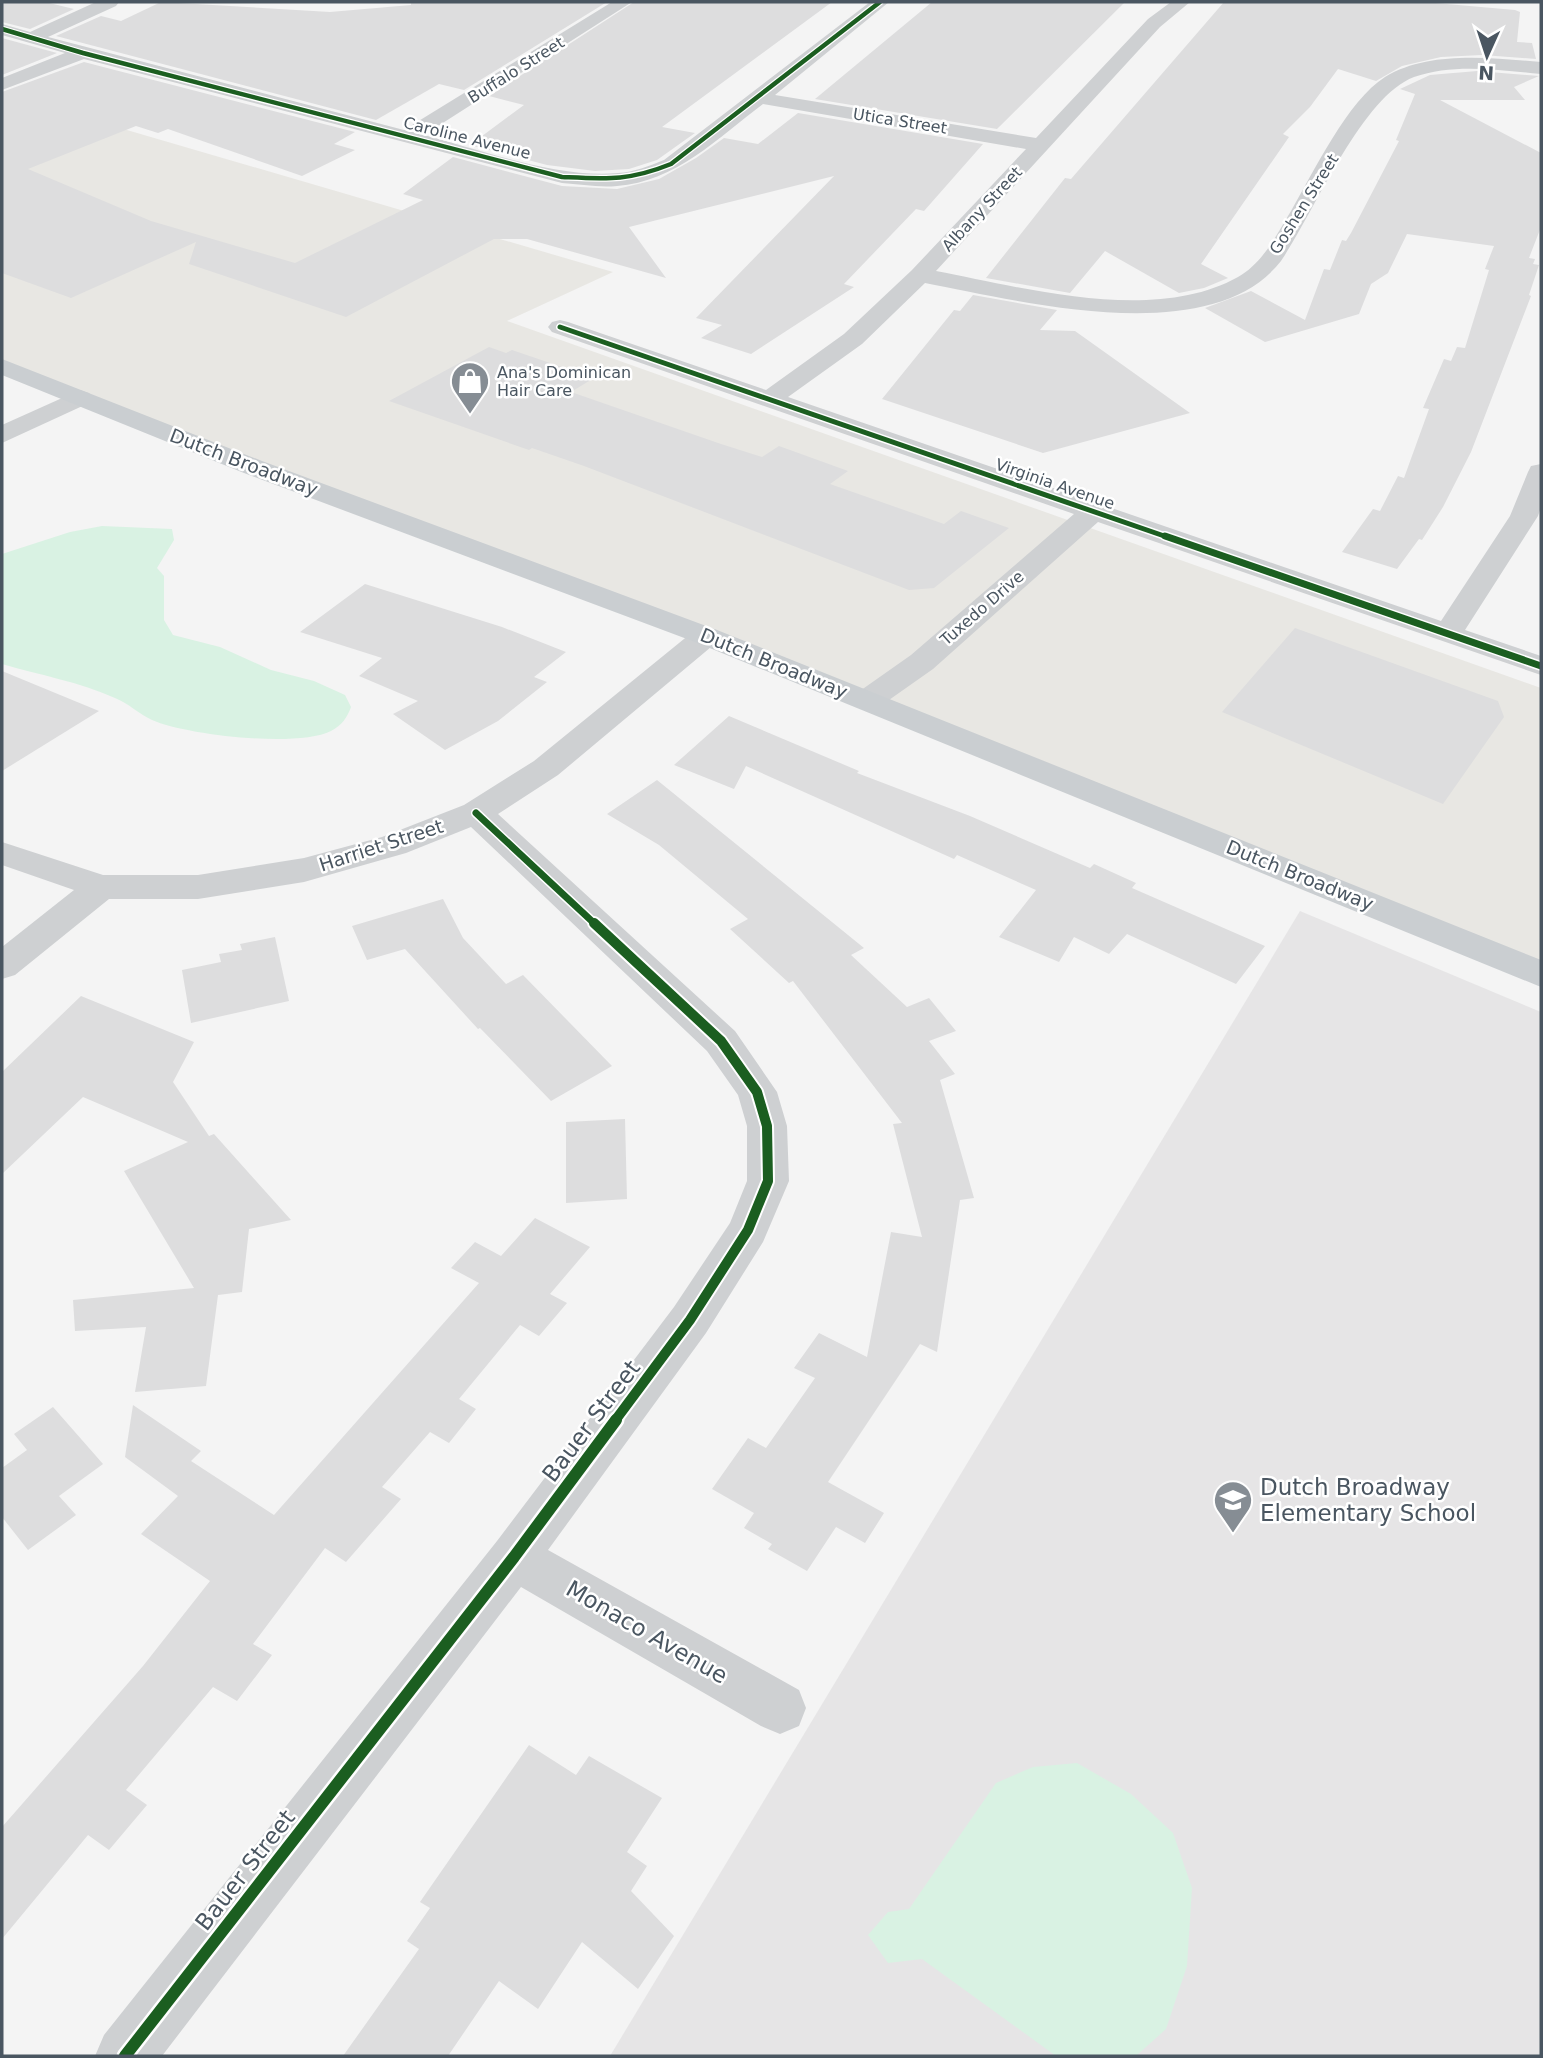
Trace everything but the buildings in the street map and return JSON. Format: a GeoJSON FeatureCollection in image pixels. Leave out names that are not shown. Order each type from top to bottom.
{"type":"FeatureCollection","features":[{"type":"Feature","properties":{"kind":"main road","name":"Dutch Broadway"},"geometry":{"type":"LineString","coordinates":[[2,366],[253,467],[706,636],[1541,974]]}},
{"type":"Feature","properties":{"kind":"street"},"geometry":{"type":"LineString","coordinates":[[33,37],[110,2]]}},
{"type":"Feature","properties":{"kind":"street","name":"Buffalo Street"},"geometry":{"type":"LineString","coordinates":[[407,137],[624,2]]}},
{"type":"Feature","properties":{"kind":"street","name":"Caroline Avenue"},"geometry":{"type":"LineString","coordinates":[[2,29],[83,53],[562,177],[616,180],[644,175],[671,164],[880,2]]}},
{"type":"Feature","properties":{"kind":"street","name":"Albany Street"},"geometry":{"type":"LineString","coordinates":[[768,400],[853,339],[920,275],[1154,23],[1182,2]]}},
{"type":"Feature","properties":{"kind":"street"},"geometry":{"type":"LineString","coordinates":[[2,83],[83,53]]}},
{"type":"Feature","properties":{"kind":"street","name":"Goshen Street"},"geometry":{"type":"LineString","coordinates":[[920,275],[1098,305],[1164,304],[1218,293],[1247,281],[1276,253],[1341,144],[1376,94],[1392,80],[1424,69],[1463,65],[1541,68]]}},
{"type":"Feature","properties":{"kind":"street","name":"Utica Street"},"geometry":{"type":"LineString","coordinates":[[759,98],[1041,145]]}},
{"type":"Feature","properties":{"kind":"street","name":"Virginia Avenue"},"geometry":{"type":"LineString","coordinates":[[559,327],[1541,666]]}},
{"type":"Feature","properties":{"kind":"street"},"geometry":{"type":"LineString","coordinates":[[2,435],[80,398]]}},
{"type":"Feature","properties":{"kind":"street"},"geometry":{"type":"LineString","coordinates":[[1448,634],[1524,516],[1541,472]]}},
{"type":"Feature","properties":{"kind":"street","name":"Tuxedo Drive"},"geometry":{"type":"LineString","coordinates":[[868,700],[922,662],[1093,512]]}},
{"type":"Feature","properties":{"kind":"street","name":"Harriet Street"},"geometry":{"type":"LineString","coordinates":[[2,853],[101,887],[198,887],[304,870],[394,845],[475,813],[546,768],[706,636]]}},
{"type":"Feature","properties":{"kind":"street","name":"Bauer Street"},"geometry":{"type":"LineString","coordinates":[[125,2056],[514,1557],[690,1320],[748,1230],[768,1181],[767,1126],[757,1093],[721,1041],[475,813]]}},
{"type":"Feature","properties":{"kind":"street"},"geometry":{"type":"LineString","coordinates":[[2,966],[101,887]]}},
{"type":"Feature","properties":{"kind":"street","name":"Monaco Avenue"},"geometry":{"type":"LineString","coordinates":[[514,1557],[780,1708]]}},
{"type":"Feature","properties":{"kind":"shaded area"},"geometry":{"type":"Polygon","coordinates":[[[79,116],[613,272],[507,321],[1541,688],[1541,966],[954,726],[2,361],[2,147],[79,116]]]}},
{"type":"Feature","properties":{"kind":"shaded area","name":"Dutch Broadway Elementary School"},"geometry":{"type":"Polygon","coordinates":[[[1300,911],[1541,1012],[1541,2056],[610,2056],[1300,911]]]}},
{"type":"Feature","properties":{"kind":"green space"},"geometry":{"type":"Polygon","coordinates":[[[102,526],[172,529],[174,540],[157,568],[164,576],[164,620],[173,635],[220,647],[271,670],[314,681],[345,695],[351,707],[344,721],[331,731],[293,739],[215,735],[152,720],[120,700],[88,687],[2,664],[2,554],[70,532],[102,526]]]}},
{"type":"Feature","properties":{"kind":"green space"},"geometry":{"type":"Polygon","coordinates":[[[1077,1763],[1131,1794],[1173,1833],[1192,1888],[1187,1966],[1166,2029],[1136,2056],[1056,2056],[922,1959],[888,1963],[868,1935],[888,1912],[909,1909],[996,1783],[1033,1767],[1077,1763]]]}},
{"type":"Feature","properties":{"kind":"cycle path"},"geometry":{"type":"LineString","coordinates":[[2,29],[83,53],[562,177],[616,180],[644,175],[671,164],[880,2]]}},
{"type":"Feature","properties":{"kind":"cycle path"},"geometry":{"type":"LineString","coordinates":[[560,327],[1541,666]]}},
{"type":"Feature","properties":{"kind":"cycle path"},"geometry":{"type":"LineString","coordinates":[[125,2056],[514,1557],[690,1320],[748,1230],[768,1181],[767,1126],[757,1092],[721,1041],[476,813]]}},
{"type":"Feature","properties":{"kind":"place","name":"Ana's Dominican Hair Care"},"geometry":{"type":"Point","coordinates":[470,415]}},
{"type":"Feature","properties":{"kind":"place","name":"Dutch Broadway Elementary School"},"geometry":{"type":"Point","coordinates":[1233,1534]}}]}
